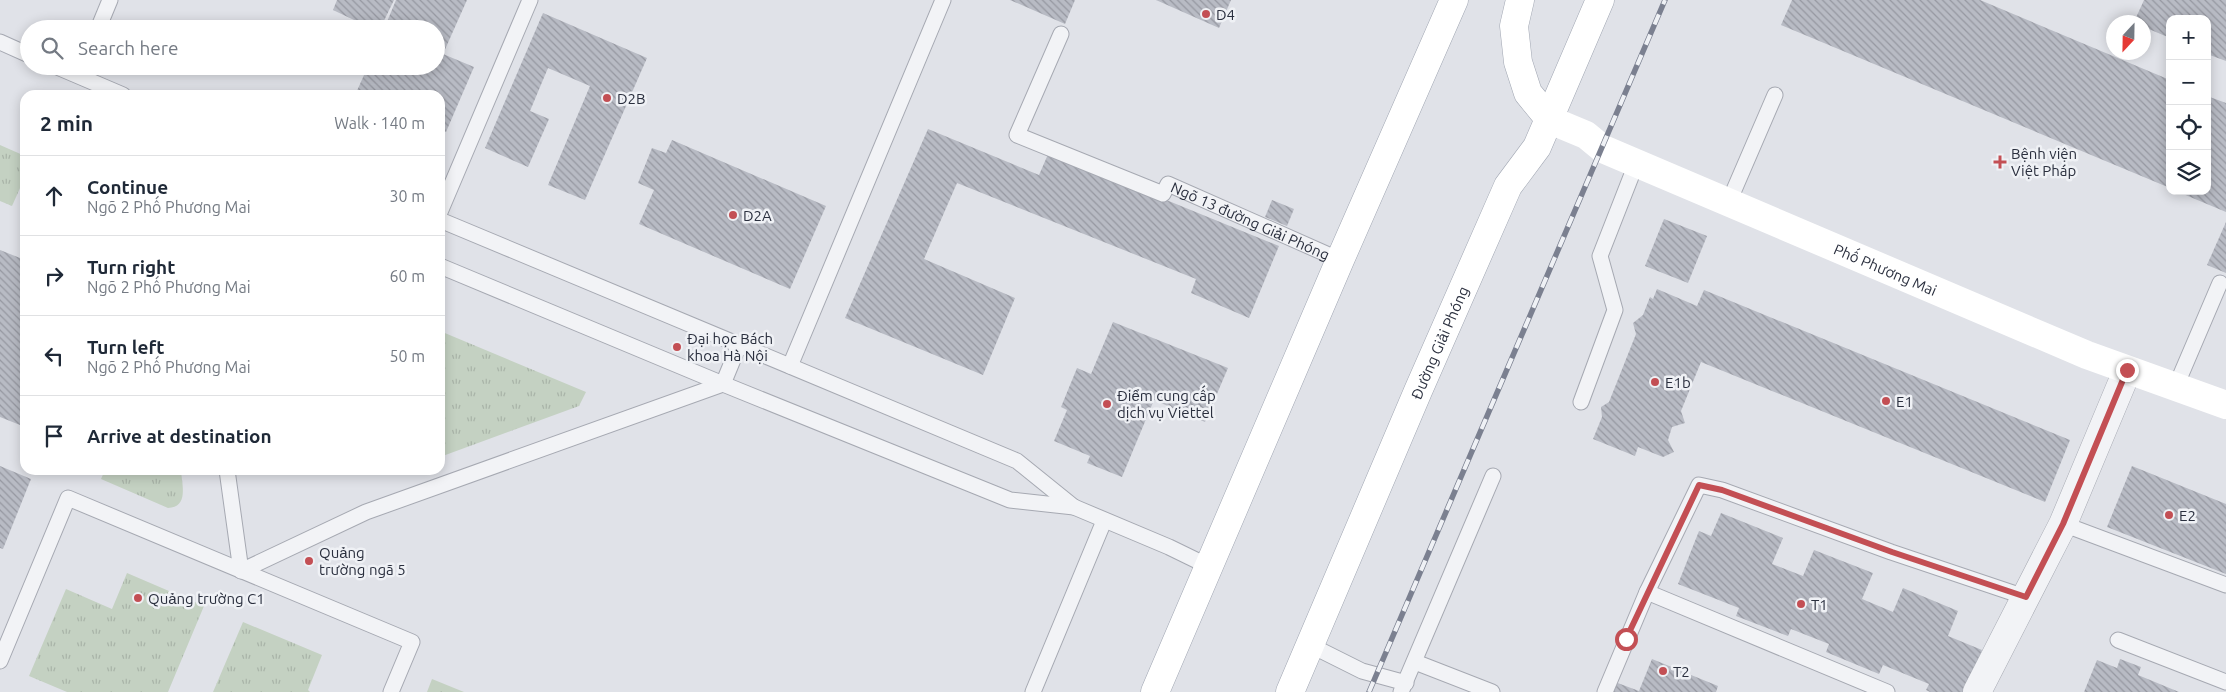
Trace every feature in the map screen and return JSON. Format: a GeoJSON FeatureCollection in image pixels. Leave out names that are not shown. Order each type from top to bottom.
{"type":"FeatureCollection","features":[{"type":"Feature","properties":{"kind":"main road"},"geometry":{"type":"LineString","coordinates":[[1155,692],[1340,260],[1454,0]]}},
{"type":"Feature","properties":{"kind":"main road"},"geometry":{"type":"LineString","coordinates":[[1520,0],[1514,26],[1518,62],[1528,93],[1550,120]]}},
{"type":"Feature","properties":{"kind":"main road","name":"Đường Giải Phóng"},"geometry":{"type":"LineString","coordinates":[[1290,692],[1418,391],[1508,186],[1538,147],[1600,0]]}},
{"type":"Feature","properties":{"kind":"main road","name":"Phố Phương Mai"},"geometry":{"type":"LineString","coordinates":[[1550,120],[1586,135],[1603,149],[1728,204],[2127,370],[2225,403]]}},
{"type":"Feature","properties":{"kind":"street"},"geometry":{"type":"LineString","coordinates":[[1977,692],[2063,524],[2127,370]]}},
{"type":"Feature","properties":{"kind":"lane"},"geometry":{"type":"LineString","coordinates":[[102,20],[110,0]]}},
{"type":"Feature","properties":{"kind":"lane"},"geometry":{"type":"LineString","coordinates":[[445,200],[530,0]]}},
{"type":"Feature","properties":{"kind":"lane"},"geometry":{"type":"LineString","coordinates":[[790,366],[943,0]]}},
{"type":"Feature","properties":{"kind":"lane","name":"Ngõ 13 đường Giải Phóng"},"geometry":{"type":"LineString","coordinates":[[1061,34],[1017,135],[1163,194],[1168,184],[1340,260]]}},
{"type":"Feature","properties":{"kind":"lane"},"geometry":{"type":"LineString","coordinates":[[0,42],[20,51]]}},
{"type":"Feature","properties":{"kind":"lane"},"geometry":{"type":"LineString","coordinates":[[87,75],[114,90]]}},
{"type":"Feature","properties":{"kind":"lane"},"geometry":{"type":"LineString","coordinates":[[1728,204],[1775,95]]}},
{"type":"Feature","properties":{"kind":"lane"},"geometry":{"type":"LineString","coordinates":[[1581,402],[1615,310],[1600,256],[1636,164]]}},
{"type":"Feature","properties":{"kind":"lane"},"geometry":{"type":"LineString","coordinates":[[445,222],[1017,460],[1074,507],[1169,547],[1208,566]]}},
{"type":"Feature","properties":{"kind":"lane"},"geometry":{"type":"LineString","coordinates":[[445,268],[723,384],[1010,500],[1074,507]]}},
{"type":"Feature","properties":{"kind":"lane"},"geometry":{"type":"LineString","coordinates":[[2176,386],[2220,283]]}},
{"type":"Feature","properties":{"kind":"lane"},"geometry":{"type":"LineString","coordinates":[[241,571],[366,512],[723,384],[739,344]]}},
{"type":"Feature","properties":{"kind":"lane"},"geometry":{"type":"LineString","coordinates":[[228,475],[241,571]]}},
{"type":"Feature","properties":{"kind":"lane"},"geometry":{"type":"LineString","coordinates":[[1310,645],[1362,672],[1403,687],[1493,476]]}},
{"type":"Feature","properties":{"kind":"lane"},"geometry":{"type":"LineString","coordinates":[[1605,692],[1647,592],[1699,485],[1722,490],[1892,552],[2026,597]]}},
{"type":"Feature","properties":{"kind":"lane"},"geometry":{"type":"LineString","coordinates":[[0,661],[68,498],[412,642],[391,692]]}},
{"type":"Feature","properties":{"kind":"lane"},"geometry":{"type":"LineString","coordinates":[[1033,692],[1104,520]]}},
{"type":"Feature","properties":{"kind":"lane"},"geometry":{"type":"LineString","coordinates":[[2063,524],[2226,585]]}},
{"type":"Feature","properties":{"kind":"lane"},"geometry":{"type":"LineString","coordinates":[[1647,592],[1887,692]]}},
{"type":"Feature","properties":{"kind":"lane"},"geometry":{"type":"LineString","coordinates":[[2118,640],[2224,677]]}},
{"type":"Feature","properties":{"kind":"lane"},"geometry":{"type":"LineString","coordinates":[[1415,662],[1492,692]]}},
{"type":"Feature","properties":{"kind":"green space"},"geometry":{"type":"Polygon","coordinates":[[[0,145],[20,154],[20,188],[12,206],[0,201],[0,145]]]}},
{"type":"Feature","properties":{"kind":"green space"},"geometry":{"type":"Polygon","coordinates":[[[445,333],[586,392],[579,406],[445,455],[445,333]]]}},
{"type":"Feature","properties":{"kind":"green space"},"geometry":{"type":"Polygon","coordinates":[[[103,475],[182,475],[182,499],[175,507],[168,508],[101,479],[103,475]]]}},
{"type":"Feature","properties":{"kind":"green space"},"geometry":{"type":"Polygon","coordinates":[[[127,573],[204,606],[168,692],[67,692],[29,676],[66,589],[112,609],[127,573]]]}},
{"type":"Feature","properties":{"kind":"green space"},"geometry":{"type":"Polygon","coordinates":[[[243,622],[322,655],[308,690],[310,692],[213,692],[243,622]]]}},
{"type":"Feature","properties":{"kind":"green space"},"geometry":{"type":"Polygon","coordinates":[[[432,679],[464,692],[427,692],[432,679]]]}},
{"type":"Feature","properties":{"kind":"building"},"geometry":{"type":"Polygon","coordinates":[[[337,0],[394,0],[384,20],[354,20],[333,10],[337,0]]]}},
{"type":"Feature","properties":{"kind":"building"},"geometry":{"type":"Polygon","coordinates":[[[396,0],[467,0],[445,50],[445,20],[388,20],[396,0]]]}},
{"type":"Feature","properties":{"kind":"building"},"geometry":{"type":"Polygon","coordinates":[[[1010,0],[1075,0],[1065,24],[1010,0]]]}},
{"type":"Feature","properties":{"kind":"building","name":"D4"},"geometry":{"type":"Polygon","coordinates":[[[1156,0],[1231,0],[1219,28],[1156,0]]]}},
{"type":"Feature","properties":{"kind":"building"},"geometry":{"type":"Polygon","coordinates":[[[1792,0],[1980,0],[2106,53],[2106,60],[2122,60],[2166,78],[2166,186],[1781,25],[1792,0]]]}},
{"type":"Feature","properties":{"kind":"building"},"geometry":{"type":"Polygon","coordinates":[[[2144,0],[2226,0],[2226,61],[2211,55],[2211,15],[2166,15],[2166,36],[2151,30],[2151,15],[2137,15],[2144,0]]]}},
{"type":"Feature","properties":{"kind":"building","name":"D2B"},"geometry":{"type":"Polygon","coordinates":[[[543,13],[647,58],[585,200],[548,185],[590,86],[548,68],[530,111],[549,119],[528,167],[485,148],[543,13]]]}},
{"type":"Feature","properties":{"kind":"building"},"geometry":{"type":"Polygon","coordinates":[[[445,55],[474,67],[446,132],[445,90],[357,90],[364,75],[445,75],[445,55]]]}},
{"type":"Feature","properties":{"kind":"building"},"geometry":{"type":"Polygon","coordinates":[[[2211,97],[2226,103],[2226,212],[2186,195],[2211,195],[2211,97]]]}},
{"type":"Feature","properties":{"kind":"building"},"geometry":{"type":"Polygon","coordinates":[[[928,129],[1039,175],[1049,152],[1279,246],[1249,318],[1191,293],[1196,279],[957,183],[924,259],[1015,298],[983,375],[845,318],[928,129]]]}},
{"type":"Feature","properties":{"kind":"building","name":"D2A"},"geometry":{"type":"Polygon","coordinates":[[[672,140],[826,206],[790,289],[639,224],[654,190],[638,183],[652,148],[666,153],[672,140]]]}},
{"type":"Feature","properties":{"kind":"building"},"geometry":{"type":"Polygon","coordinates":[[[1272,200],[1294,209],[1287,226],[1265,217],[1272,200]]]}},
{"type":"Feature","properties":{"kind":"building"},"geometry":{"type":"Polygon","coordinates":[[[1664,219],[1707,236],[1688,283],[1645,266],[1664,219]]]}},
{"type":"Feature","properties":{"kind":"building"},"geometry":{"type":"Polygon","coordinates":[[[2226,222],[2226,273],[2207,265],[2226,222]]]}},
{"type":"Feature","properties":{"kind":"building"},"geometry":{"type":"Polygon","coordinates":[[[0,250],[20,258],[20,425],[0,417],[0,250]]]}},
{"type":"Feature","properties":{"kind":"building","name":"E1"},"geometry":{"type":"Polygon","coordinates":[[[1657,289],[1697,306],[1704,290],[2070,440],[2045,502],[1701,362],[1681,411],[1685,423],[1672,427],[1668,440],[1674,452],[1663,457],[1638,447],[1635,456],[1593,439],[1602,417],[1601,407],[1609,402],[1636,334],[1633,323],[1643,315],[1650,297],[1653,299],[1657,289]]]}},
{"type":"Feature","properties":{"kind":"building"},"geometry":{"type":"Polygon","coordinates":[[[1113,322],[1228,368],[1205,422],[1154,400],[1122,477],[1087,463],[1090,456],[1054,441],[1067,410],[1061,407],[1077,368],[1091,374],[1113,322]]]}},
{"type":"Feature","properties":{"kind":"building"},"geometry":{"type":"Polygon","coordinates":[[[0,466],[31,479],[3,549],[0,548],[0,466]]]}},
{"type":"Feature","properties":{"kind":"building","name":"E2"},"geometry":{"type":"Polygon","coordinates":[[[2132,466],[2226,504],[2226,574],[2107,527],[2132,466]]]}},
{"type":"Feature","properties":{"kind":"building","name":"T1"},"geometry":{"type":"Polygon","coordinates":[[[1721,513],[1783,538],[1772,564],[1803,576],[1814,550],[1873,573],[1862,599],[1893,612],[1903,588],[1958,611],[1948,636],[1982,650],[1965,692],[1930,692],[1926,690],[1929,684],[1883,665],[1879,674],[1826,652],[1829,644],[1791,629],[1788,636],[1736,616],[1739,608],[1678,584],[1699,531],[1711,536],[1721,513]]]}},
{"type":"Feature","properties":{"kind":"building","name":"T2"},"geometry":{"type":"Polygon","coordinates":[[[1652,659],[1718,686],[1716,692],[1610,692],[1615,682],[1639,691],[1652,659]]]}},
{"type":"Feature","properties":{"kind":"building"},"geometry":{"type":"Polygon","coordinates":[[[2120,659],[2141,667],[2138,675],[2179,692],[2084,692],[2097,660],[2117,668],[2120,659]]]}},
{"type":"Feature","properties":{"kind":"railway"},"geometry":{"type":"LineString","coordinates":[[1369,692],[1665,0]]}},
{"type":"Feature","properties":{"kind":"place","name":"D4"},"geometry":{"type":"Point","coordinates":[1206,14]}},
{"type":"Feature","properties":{"kind":"place","name":"D2B"},"geometry":{"type":"Point","coordinates":[607,98]}},
{"type":"Feature","properties":{"kind":"place","name":"Bệnh viện Việt Pháp"},"geometry":{"type":"Point","coordinates":[2000,162]}},
{"type":"Feature","properties":{"kind":"place","name":"D2A"},"geometry":{"type":"Point","coordinates":[733,215]}},
{"type":"Feature","properties":{"kind":"place","name":"Đại học Bách khoa Hà Nội"},"geometry":{"type":"Point","coordinates":[677,347]}},
{"type":"Feature","properties":{"kind":"place","name":"E1b"},"geometry":{"type":"Point","coordinates":[1655,382]}},
{"type":"Feature","properties":{"kind":"place","name":"E1"},"geometry":{"type":"Point","coordinates":[1886,401]}},
{"type":"Feature","properties":{"kind":"place","name":"Điểm cung cấp dịch vụ Viettel"},"geometry":{"type":"Point","coordinates":[1107,404]}},
{"type":"Feature","properties":{"kind":"place","name":"E2"},"geometry":{"type":"Point","coordinates":[2169,515]}},
{"type":"Feature","properties":{"kind":"place","name":"Quảng trường ngã 5"},"geometry":{"type":"Point","coordinates":[309,561]}},
{"type":"Feature","properties":{"kind":"place","name":"Quảng trường C1"},"geometry":{"type":"Point","coordinates":[138,598]}},
{"type":"Feature","properties":{"kind":"place","name":"T1"},"geometry":{"type":"Point","coordinates":[1801,604]}},
{"type":"Feature","properties":{"kind":"place","name":"T2"},"geometry":{"type":"Point","coordinates":[1663,671]}},
{"type":"Feature","properties":{"kind":"route"},"geometry":{"type":"LineString","coordinates":[[1626,639],[1699,485],[1722,490],[1892,552],[2026,597],[2063,524],[2127,370]]}}]}
